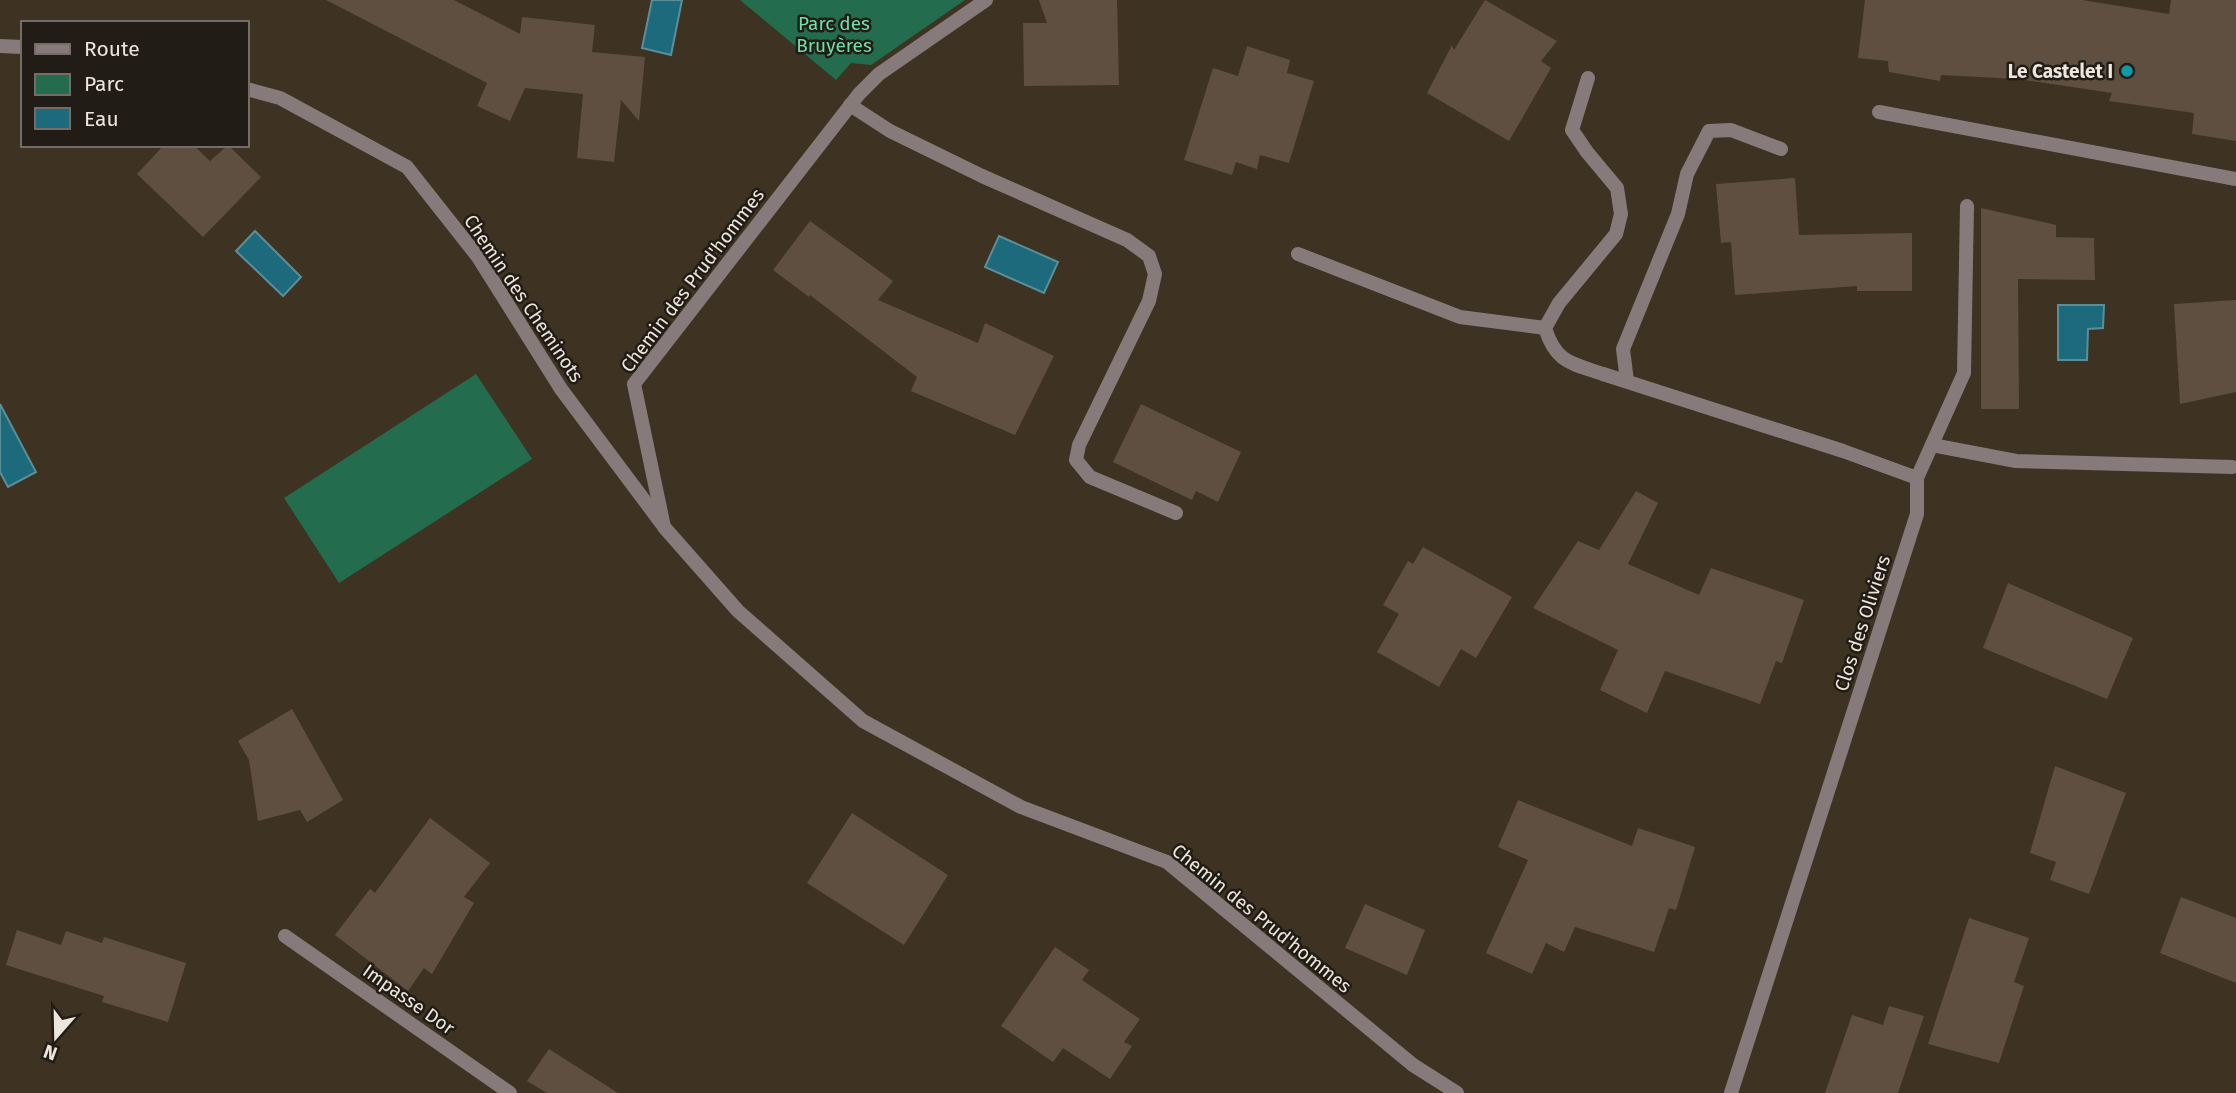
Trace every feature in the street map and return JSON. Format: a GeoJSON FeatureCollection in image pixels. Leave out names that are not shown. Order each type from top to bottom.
{"type":"FeatureCollection","features":[{"type":"Feature","properties":{"kind":"street","name":"Chemin des Prud'hommes"},"geometry":{"type":"LineString","coordinates":[[986,0],[880,74],[850,105],[634,383],[664,527],[738,611],[863,721],[1021,807],[1167,862],[1413,1065],[1457,1093]]}},
{"type":"Feature","properties":{"kind":"street"},"geometry":{"type":"LineString","coordinates":[[0,46],[21,47]]}},
{"type":"Feature","properties":{"kind":"street"},"geometry":{"type":"LineString","coordinates":[[1588,78],[1572,130],[1617,188],[1622,214],[1616,234],[1559,303],[1545,328],[1549,342],[1559,357],[1602,374],[1843,451],[1917,478],[1964,373],[1967,206]]}},
{"type":"Feature","properties":{"kind":"street","name":"Chemin des Cheminots"},"geometry":{"type":"LineString","coordinates":[[248,89],[280,98],[407,167],[478,257],[561,389],[664,527]]}},
{"type":"Feature","properties":{"kind":"street"},"geometry":{"type":"LineString","coordinates":[[850,105],[890,131],[982,176],[1127,240],[1149,256],[1155,274],[1149,301],[1079,445],[1076,460],[1090,477],[1176,513]]}},
{"type":"Feature","properties":{"kind":"street"},"geometry":{"type":"LineString","coordinates":[[1879,112],[2236,179]]}},
{"type":"Feature","properties":{"kind":"street"},"geometry":{"type":"LineString","coordinates":[[1627,381],[1623,349],[1678,214],[1687,174],[1709,131],[1731,130],[1781,149]]}},
{"type":"Feature","properties":{"kind":"street"},"geometry":{"type":"LineString","coordinates":[[1298,254],[1460,317],[1545,328]]}},
{"type":"Feature","properties":{"kind":"street"},"geometry":{"type":"LineString","coordinates":[[1932,445],[2016,461],[2232,467]]}},
{"type":"Feature","properties":{"kind":"street","name":"Clos des Oliviers"},"geometry":{"type":"LineString","coordinates":[[1731,1093],[1917,514],[1917,478]]}},
{"type":"Feature","properties":{"kind":"street","name":"Impasse Dor"},"geometry":{"type":"LineString","coordinates":[[285,936],[510,1093]]}},
{"type":"Feature","properties":{"kind":"green space","name":"Parc des Bruyères"},"geometry":{"type":"Polygon","coordinates":[[[740,0],[965,0],[871,65],[851,63],[836,80],[740,0]]]}},
{"type":"Feature","properties":{"kind":"green space"},"geometry":{"type":"Polygon","coordinates":[[[476,374],[532,459],[339,583],[284,498],[476,374]]]}},
{"type":"Feature","properties":{"kind":"water"},"geometry":{"type":"Polygon","coordinates":[[[652,0],[682,0],[671,55],[642,48],[652,0]]]}},
{"type":"Feature","properties":{"kind":"water"},"geometry":{"type":"Polygon","coordinates":[[[255,231],[301,277],[283,296],[236,251],[255,231]]]}},
{"type":"Feature","properties":{"kind":"water"},"geometry":{"type":"Polygon","coordinates":[[[999,236],[1058,262],[1044,293],[985,267],[999,236]]]}},
{"type":"Feature","properties":{"kind":"water"},"geometry":{"type":"Polygon","coordinates":[[[2058,305],[2104,305],[2103,328],[2088,329],[2087,360],[2058,360],[2058,305]]]}},
{"type":"Feature","properties":{"kind":"water"},"geometry":{"type":"Polygon","coordinates":[[[0,404],[36,472],[8,487],[0,472],[0,404]]]}},
{"type":"Feature","properties":{"kind":"building"},"geometry":{"type":"Polygon","coordinates":[[[326,0],[454,0],[520,34],[522,17],[595,25],[592,52],[645,57],[639,121],[621,100],[614,162],[577,158],[583,94],[525,88],[510,121],[477,106],[487,83],[326,0]]]}},
{"type":"Feature","properties":{"kind":"building"},"geometry":{"type":"Polygon","coordinates":[[[1039,0],[1117,0],[1119,85],[1024,86],[1023,23],[1047,23],[1039,0]]]}},
{"type":"Feature","properties":{"kind":"building"},"geometry":{"type":"Polygon","coordinates":[[[1485,0],[1557,41],[1541,61],[1551,68],[1509,141],[1427,93],[1452,45],[1454,50],[1485,0]]]}},
{"type":"Feature","properties":{"kind":"building","name":"Le Castelet I"},"geometry":{"type":"Polygon","coordinates":[[[1865,0],[2082,0],[2169,14],[2171,0],[2236,0],[2236,141],[2192,134],[2194,113],[2109,101],[2112,93],[2018,79],[1941,75],[1940,81],[1889,72],[1888,61],[1858,58],[1865,0]]]}},
{"type":"Feature","properties":{"kind":"building"},"geometry":{"type":"Polygon","coordinates":[[[1247,46],[1290,60],[1287,73],[1314,81],[1289,163],[1260,155],[1257,169],[1236,162],[1232,175],[1184,160],[1213,68],[1238,76],[1247,46]]]}},
{"type":"Feature","properties":{"kind":"building"},"geometry":{"type":"Polygon","coordinates":[[[162,147],[195,147],[210,161],[226,147],[230,147],[261,177],[203,237],[137,174],[162,147]]]}},
{"type":"Feature","properties":{"kind":"building"},"geometry":{"type":"Polygon","coordinates":[[[1795,178],[1799,235],[1912,233],[1912,291],[1857,291],[1857,286],[1735,295],[1731,242],[1721,243],[1716,184],[1795,178]]]}},
{"type":"Feature","properties":{"kind":"building"},"geometry":{"type":"Polygon","coordinates":[[[1981,208],[2056,225],[2056,237],[2094,238],[2095,280],[2018,279],[2019,409],[1981,409],[1981,208]]]}},
{"type":"Feature","properties":{"kind":"building"},"geometry":{"type":"Polygon","coordinates":[[[810,221],[893,281],[878,300],[978,343],[985,323],[1054,356],[1015,435],[911,391],[917,377],[773,270],[810,221]]]}},
{"type":"Feature","properties":{"kind":"building"},"geometry":{"type":"Polygon","coordinates":[[[2236,300],[2236,392],[2180,404],[2174,304],[2236,300]]]}},
{"type":"Feature","properties":{"kind":"building"},"geometry":{"type":"Polygon","coordinates":[[[1141,404],[1241,452],[1218,502],[1196,491],[1192,500],[1113,462],[1141,404]]]}},
{"type":"Feature","properties":{"kind":"building"},"geometry":{"type":"Polygon","coordinates":[[[1636,491],[1658,503],[1628,564],[1699,595],[1711,568],[1804,600],[1782,663],[1776,661],[1760,704],[1665,671],[1647,713],[1600,690],[1618,650],[1533,608],[1578,541],[1599,550],[1636,491]]]}},
{"type":"Feature","properties":{"kind":"building"},"geometry":{"type":"Polygon","coordinates":[[[1423,547],[1512,597],[1476,658],[1461,649],[1439,687],[1377,652],[1399,614],[1383,605],[1408,561],[1413,564],[1423,547]]]}},
{"type":"Feature","properties":{"kind":"building"},"geometry":{"type":"Polygon","coordinates":[[[2008,583],[2133,638],[2107,699],[1983,648],[2008,583]]]}},
{"type":"Feature","properties":{"kind":"building"},"geometry":{"type":"Polygon","coordinates":[[[292,709],[343,800],[307,822],[300,810],[258,821],[249,760],[238,741],[292,709]]]}},
{"type":"Feature","properties":{"kind":"building"},"geometry":{"type":"Polygon","coordinates":[[[2055,766],[2126,793],[2089,894],[2050,880],[2056,862],[2030,853],[2055,766]]]}},
{"type":"Feature","properties":{"kind":"building"},"geometry":{"type":"Polygon","coordinates":[[[1518,800],[1632,846],[1638,828],[1695,847],[1676,910],[1669,908],[1654,952],[1575,927],[1564,952],[1546,943],[1532,974],[1486,953],[1528,860],[1498,847],[1518,800]]]}},
{"type":"Feature","properties":{"kind":"building"},"geometry":{"type":"Polygon","coordinates":[[[852,813],[948,875],[904,945],[807,883],[852,813]]]}},
{"type":"Feature","properties":{"kind":"building"},"geometry":{"type":"Polygon","coordinates":[[[430,818],[490,863],[464,897],[474,903],[432,974],[424,968],[408,991],[335,935],[370,889],[375,893],[430,818]]]}},
{"type":"Feature","properties":{"kind":"building"},"geometry":{"type":"Polygon","coordinates":[[[2181,897],[2236,918],[2236,983],[2160,953],[2181,897]]]}},
{"type":"Feature","properties":{"kind":"building"},"geometry":{"type":"Polygon","coordinates":[[[1365,904],[1425,930],[1407,975],[1345,948],[1365,904]]]}},
{"type":"Feature","properties":{"kind":"building"},"geometry":{"type":"Polygon","coordinates":[[[1969,918],[2029,938],[2014,982],[2024,986],[1999,1063],[1928,1044],[1969,918]]]}},
{"type":"Feature","properties":{"kind":"building"},"geometry":{"type":"Polygon","coordinates":[[[17,930],[61,945],[66,931],[102,943],[104,937],[186,963],[168,1022],[102,1002],[104,996],[6,965],[17,930]]]}},
{"type":"Feature","properties":{"kind":"building"},"geometry":{"type":"Polygon","coordinates":[[[1055,947],[1089,970],[1082,980],[1140,1019],[1124,1042],[1132,1046],[1110,1079],[1063,1048],[1053,1062],[1001,1026],[1055,947]]]}},
{"type":"Feature","properties":{"kind":"building"},"geometry":{"type":"Polygon","coordinates":[[[1889,1006],[1924,1016],[1898,1093],[1825,1093],[1852,1015],[1883,1025],[1889,1006]]]}},
{"type":"Feature","properties":{"kind":"building"},"geometry":{"type":"Polygon","coordinates":[[[549,1049],[618,1093],[547,1093],[527,1081],[549,1049]]]}},
{"type":"Feature","properties":{"kind":"place","name":"Le Castelet I"},"geometry":{"type":"Point","coordinates":[2127,71]}}]}
